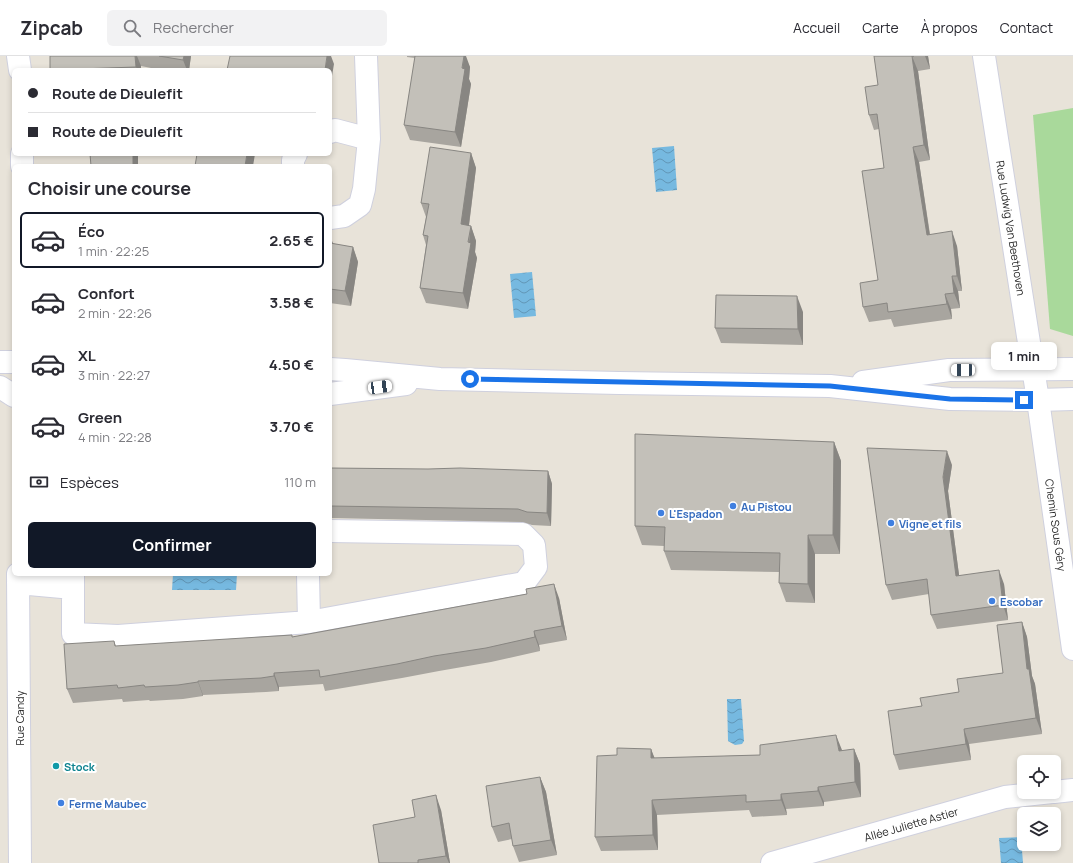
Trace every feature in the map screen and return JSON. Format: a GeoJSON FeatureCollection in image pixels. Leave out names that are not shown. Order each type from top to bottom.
{"type":"FeatureCollection","features":[{"type":"Feature","properties":{"kind":"street"},"geometry":{"type":"LineString","coordinates":[[18,56],[20,68]]}},
{"type":"Feature","properties":{"kind":"street"},"geometry":{"type":"LineString","coordinates":[[332,218],[344,216],[360,205],[364,189],[369,139],[366,56]]}},
{"type":"Feature","properties":{"kind":"street","name":"Rue Ludwig Van Beethoven"},"geometry":{"type":"LineString","coordinates":[[984,56],[1038,400]]}},
{"type":"Feature","properties":{"kind":"street"},"geometry":{"type":"LineString","coordinates":[[332,131],[336,130],[369,139]]}},
{"type":"Feature","properties":{"kind":"street"},"geometry":{"type":"LineString","coordinates":[[0,362],[12,362]]}},
{"type":"Feature","properties":{"kind":"street"},"geometry":{"type":"LineString","coordinates":[[332,369],[440,379],[830,386],[950,399],[1073,400]]}},
{"type":"Feature","properties":{"kind":"street"},"geometry":{"type":"LineString","coordinates":[[830,386],[949,370],[1073,369]]}},
{"type":"Feature","properties":{"kind":"street"},"geometry":{"type":"LineString","coordinates":[[332,394],[440,379]]}},
{"type":"Feature","properties":{"kind":"street"},"geometry":{"type":"LineString","coordinates":[[0,387],[12,396]]}},
{"type":"Feature","properties":{"kind":"street"},"geometry":{"type":"LineString","coordinates":[[0,399],[12,398]]}},
{"type":"Feature","properties":{"kind":"street","name":"Chemin Sous Géry"},"geometry":{"type":"LineString","coordinates":[[1038,400],[1073,649]]}},
{"type":"Feature","properties":{"kind":"street"},"geometry":{"type":"LineString","coordinates":[[18,578],[73,581],[73,634],[118,636],[309,622],[524,583],[536,567],[534,545],[522,534],[332,531]]}},
{"type":"Feature","properties":{"kind":"street"},"geometry":{"type":"LineString","coordinates":[[308,576],[309,622]]}},
{"type":"Feature","properties":{"kind":"street","name":"Rue Candy"},"geometry":{"type":"LineString","coordinates":[[18,578],[20,863]]}},
{"type":"Feature","properties":{"kind":"street","name":"Allée Juliette Astier"},"geometry":{"type":"LineString","coordinates":[[1061,791],[1073,790]]}},
{"type":"Feature","properties":{"kind":"street","name":"Allée Juliette Astier"},"geometry":{"type":"LineString","coordinates":[[772,863],[1005,797],[1017,796]]}},
{"type":"Feature","properties":{"kind":"green space"},"geometry":{"type":"Polygon","coordinates":[[[1073,108],[1073,336],[1050,329],[1033,115],[1073,108]]]}},
{"type":"Feature","properties":{"kind":"water"},"geometry":{"type":"Polygon","coordinates":[[[674,146],[677,190],[656,192],[652,148],[674,146]]]}},
{"type":"Feature","properties":{"kind":"water"},"geometry":{"type":"Polygon","coordinates":[[[532,272],[536,316],[514,318],[510,274],[532,272]]]}},
{"type":"Feature","properties":{"kind":"water"},"geometry":{"type":"Polygon","coordinates":[[[173,576],[237,576],[236,590],[172,590],[173,576]]]}},
{"type":"Feature","properties":{"kind":"water"},"geometry":{"type":"Polygon","coordinates":[[[727,699],[741,699],[744,741],[742,744],[735,745],[728,741],[727,699]]]}},
{"type":"Feature","properties":{"kind":"water"},"geometry":{"type":"Polygon","coordinates":[[[1017,837],[1017,851],[1022,851],[1023,863],[1001,863],[999,838],[1017,837]]]}},
{"type":"Feature","properties":{"kind":"building"},"geometry":{"type":"Polygon","coordinates":[[[50,56],[135,56],[136,67],[107,68],[50,68],[50,56]]]}},
{"type":"Feature","properties":{"kind":"building"},"geometry":{"type":"Polygon","coordinates":[[[159,56],[184,56],[183,60],[159,56]]]}},
{"type":"Feature","properties":{"kind":"building"},"geometry":{"type":"Polygon","coordinates":[[[230,56],[327,56],[325,68],[227,68],[230,56]]]}},
{"type":"Feature","properties":{"kind":"building"},"geometry":{"type":"Polygon","coordinates":[[[415,56],[464,56],[462,68],[465,69],[455,132],[404,125],[415,56]]]}},
{"type":"Feature","properties":{"kind":"building"},"geometry":{"type":"Polygon","coordinates":[[[874,56],[912,56],[924,145],[913,147],[927,235],[952,231],[957,276],[952,276],[954,293],[945,294],[947,304],[888,312],[887,303],[863,307],[860,283],[878,280],[862,171],[884,168],[877,114],[869,115],[865,87],[878,85],[874,56]]]}},
{"type":"Feature","properties":{"kind":"building"},"geometry":{"type":"Polygon","coordinates":[[[430,147],[471,153],[461,224],[471,226],[468,242],[471,243],[463,293],[420,288],[428,236],[423,235],[429,204],[421,203],[430,147]]]}},
{"type":"Feature","properties":{"kind":"building"},"geometry":{"type":"Polygon","coordinates":[[[90,156],[133,156],[133,164],[91,164],[90,156]]]}},
{"type":"Feature","properties":{"kind":"building"},"geometry":{"type":"Polygon","coordinates":[[[197,156],[247,156],[245,164],[195,164],[197,156]]]}},
{"type":"Feature","properties":{"kind":"building"},"geometry":{"type":"Polygon","coordinates":[[[332,243],[353,247],[345,291],[332,289],[332,243]]]}},
{"type":"Feature","properties":{"kind":"building"},"geometry":{"type":"Polygon","coordinates":[[[716,295],[797,296],[798,329],[715,328],[716,295]]]}},
{"type":"Feature","properties":{"kind":"building"},"geometry":{"type":"Polygon","coordinates":[[[635,434],[834,442],[833,535],[808,535],[808,584],[779,583],[780,553],[664,551],[665,527],[635,526],[635,434]]]}},
{"type":"Feature","properties":{"kind":"building"},"geometry":{"type":"Polygon","coordinates":[[[867,448],[947,451],[943,477],[956,576],[999,570],[1003,605],[931,615],[927,579],[886,585],[867,448]]]}},
{"type":"Feature","properties":{"kind":"building"},"geometry":{"type":"Polygon","coordinates":[[[332,468],[460,468],[548,471],[547,513],[527,512],[518,509],[332,506],[332,468]]]}},
{"type":"Feature","properties":{"kind":"building"},"geometry":{"type":"Polygon","coordinates":[[[554,584],[562,626],[534,631],[535,637],[486,648],[320,677],[319,670],[274,673],[274,676],[261,678],[198,681],[178,685],[145,687],[144,685],[118,688],[117,685],[67,689],[64,644],[114,641],[115,646],[292,635],[292,637],[527,594],[526,589],[554,584]]]}},
{"type":"Feature","properties":{"kind":"building"},"geometry":{"type":"Polygon","coordinates":[[[1022,622],[1027,669],[1029,669],[1036,718],[964,729],[966,744],[894,755],[888,711],[922,706],[920,698],[959,692],[957,679],[1003,673],[997,625],[1022,622]]]}},
{"type":"Feature","properties":{"kind":"building"},"geometry":{"type":"Polygon","coordinates":[[[836,735],[839,751],[854,749],[855,782],[818,787],[818,791],[781,794],[781,800],[746,802],[746,795],[652,800],[653,835],[595,837],[597,756],[617,755],[617,748],[651,749],[651,758],[760,755],[760,745],[836,735]]]}},
{"type":"Feature","properties":{"kind":"building"},"geometry":{"type":"Polygon","coordinates":[[[540,777],[551,840],[513,846],[509,823],[492,827],[486,786],[540,777]]]}},
{"type":"Feature","properties":{"kind":"building"},"geometry":{"type":"Polygon","coordinates":[[[436,795],[446,856],[418,860],[418,863],[379,863],[373,825],[415,817],[412,800],[436,795]]]}},
{"type":"Feature","properties":{"kind":"place","name":"Au Pistou"},"geometry":{"type":"Point","coordinates":[733,506]}},
{"type":"Feature","properties":{"kind":"place","name":"L'Espadon"},"geometry":{"type":"Point","coordinates":[661,513]}},
{"type":"Feature","properties":{"kind":"place","name":"Vigne et fils"},"geometry":{"type":"Point","coordinates":[891,523]}},
{"type":"Feature","properties":{"kind":"place","name":"Escobar"},"geometry":{"type":"Point","coordinates":[992,601]}},
{"type":"Feature","properties":{"kind":"place","name":"Stock"},"geometry":{"type":"Point","coordinates":[56,766]}},
{"type":"Feature","properties":{"kind":"place","name":"Ferme Maubec"},"geometry":{"type":"Point","coordinates":[61,803]}},
{"type":"Feature","properties":{"kind":"route"},"geometry":{"type":"LineString","coordinates":[[470,379],[830,386],[950,399],[1024,400]]}}]}
